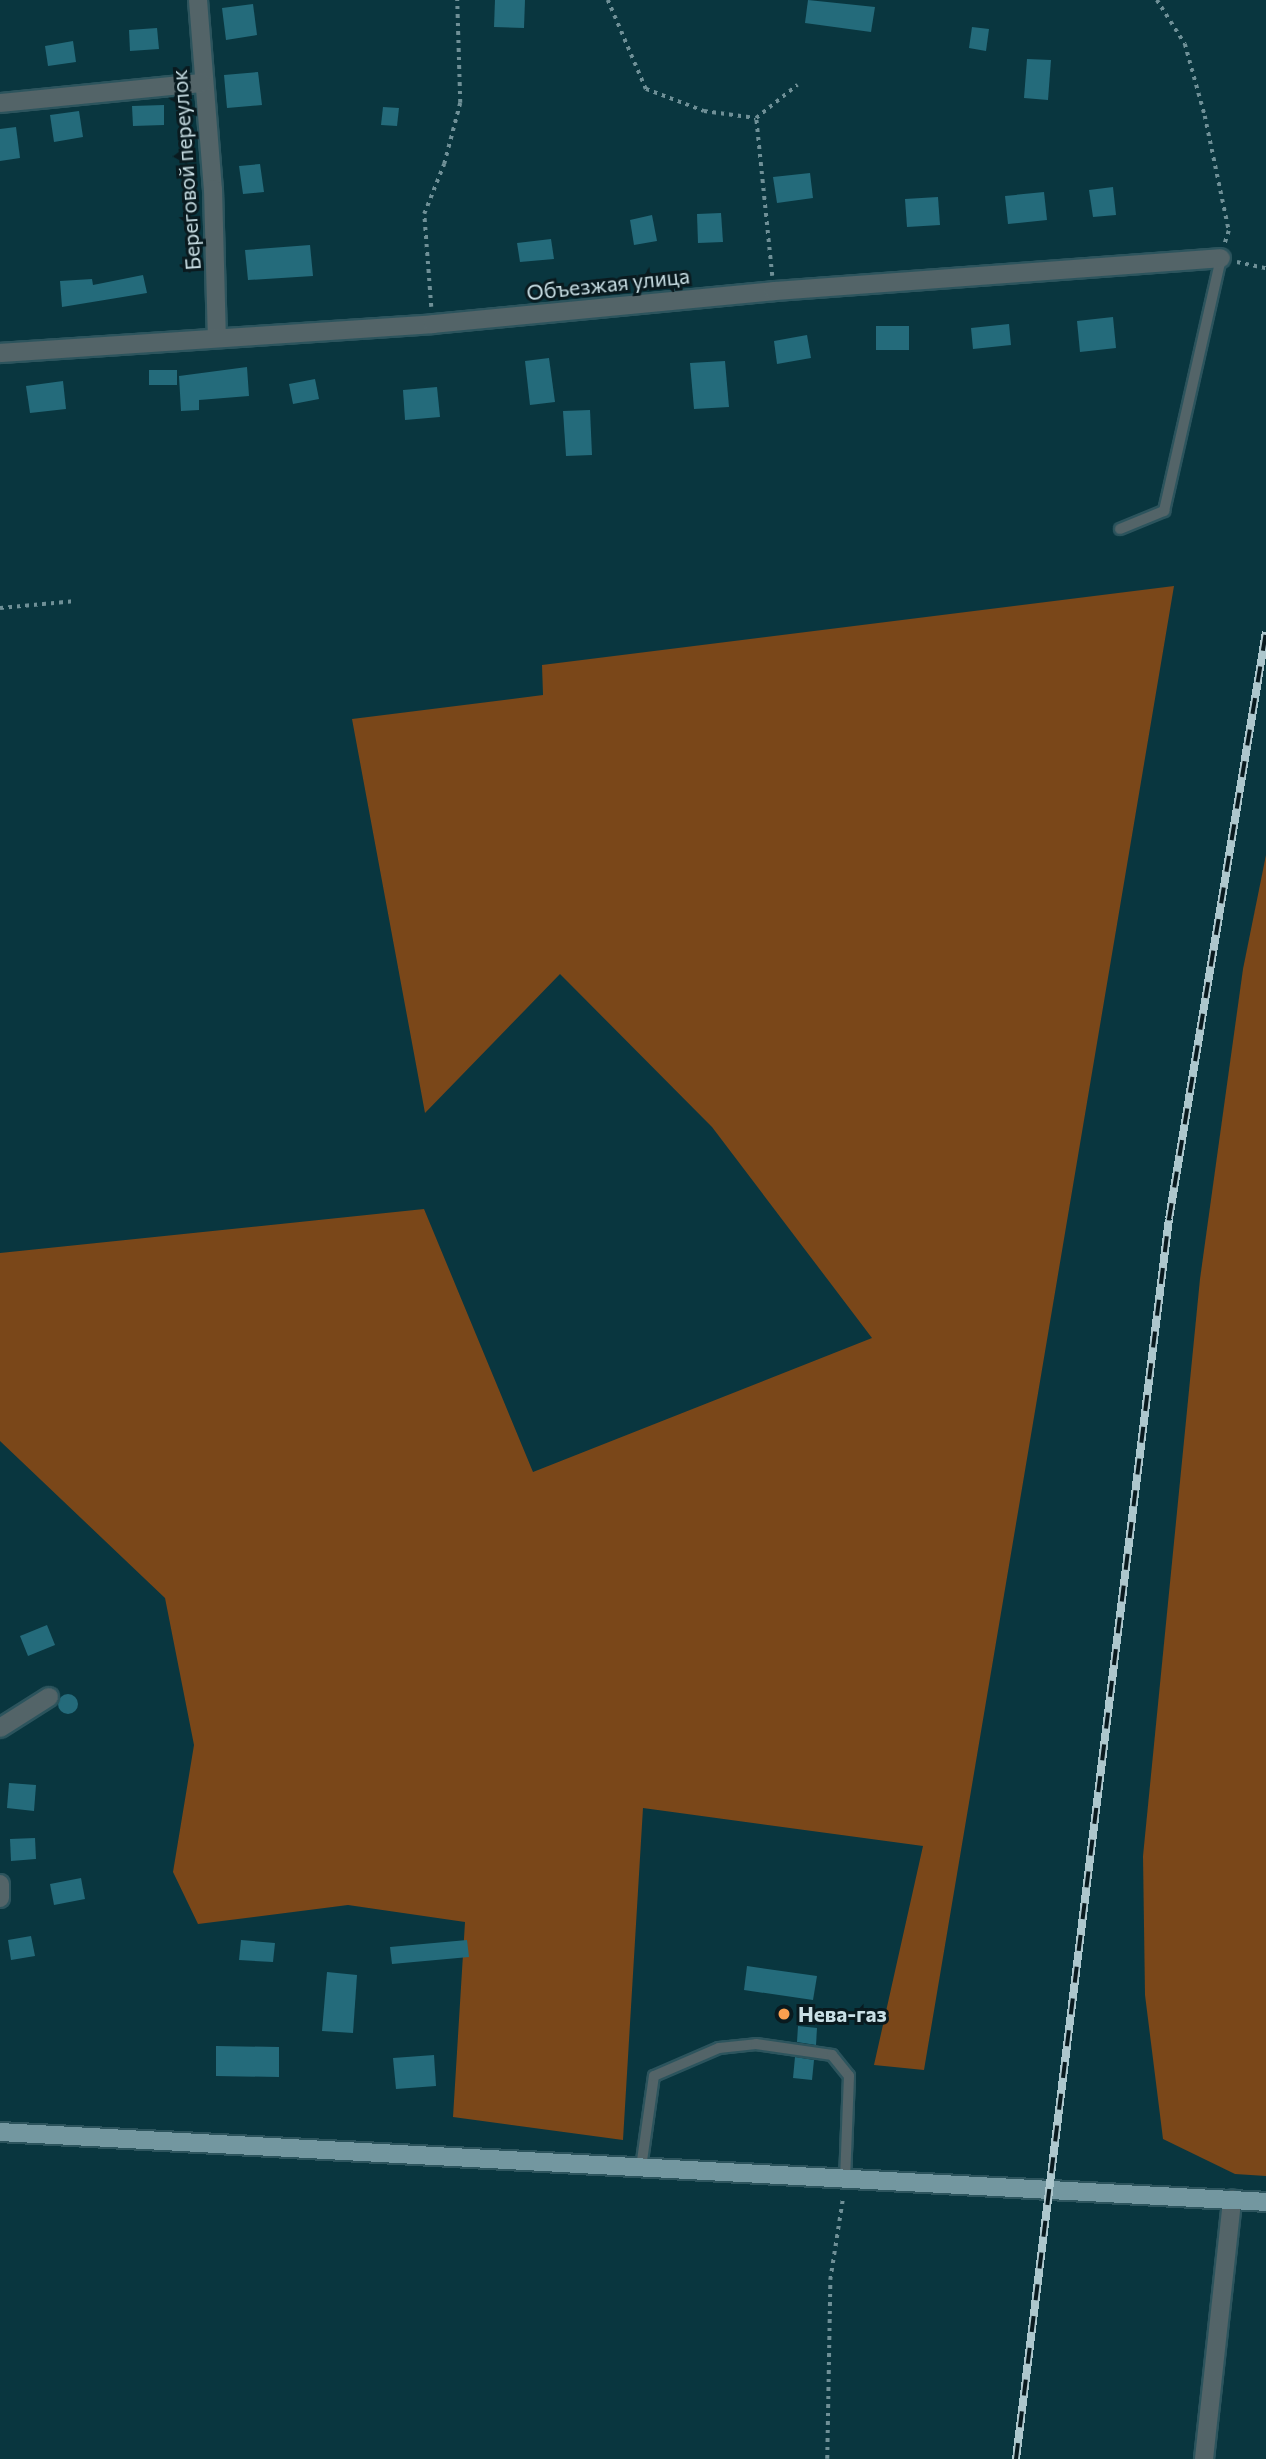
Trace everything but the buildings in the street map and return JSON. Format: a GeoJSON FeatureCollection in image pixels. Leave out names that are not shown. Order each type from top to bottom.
{"type":"FeatureCollection","features":[{"type":"Feature","properties":{"kind":"main road"},"geometry":{"type":"LineString","coordinates":[[0,2132],[845,2181],[1266,2202]]}},
{"type":"Feature","properties":{"kind":"street","name":"Береговой переулок"},"geometry":{"type":"LineString","coordinates":[[198,0],[202,83],[213,189],[217,337]]}},
{"type":"Feature","properties":{"kind":"street"},"geometry":{"type":"LineString","coordinates":[[0,103],[202,83]]}},
{"type":"Feature","properties":{"kind":"street","name":"Объезжая улица"},"geometry":{"type":"LineString","coordinates":[[0,354],[433,324],[774,290],[1221,258]]}},
{"type":"Feature","properties":{"kind":"street"},"geometry":{"type":"LineString","coordinates":[[0,1728],[49,1697]]}},
{"type":"Feature","properties":{"kind":"street"},"geometry":{"type":"LineString","coordinates":[[0,1884],[0,1898]]}},
{"type":"Feature","properties":{"kind":"street"},"geometry":{"type":"LineString","coordinates":[[1204,2459],[1232,2200]]}},
{"type":"Feature","properties":{"kind":"lane"},"geometry":{"type":"LineString","coordinates":[[1120,530],[1164,512],[1221,258]]}},
{"type":"Feature","properties":{"kind":"lane"},"geometry":{"type":"LineString","coordinates":[[641,2168],[654,2076],[719,2048],[757,2044],[832,2055],[849,2076],[845,2181]]}},
{"type":"Feature","properties":{"kind":"path"},"geometry":{"type":"LineString","coordinates":[[433,324],[424,214],[444,164],[460,103],[457,0]]}},
{"type":"Feature","properties":{"kind":"path"},"geometry":{"type":"LineString","coordinates":[[608,0],[646,89],[704,111],[756,118],[797,85]]}},
{"type":"Feature","properties":{"kind":"path"},"geometry":{"type":"LineString","coordinates":[[1157,0],[1185,44],[1206,116],[1229,231],[1221,258],[1266,268]]}},
{"type":"Feature","properties":{"kind":"path"},"geometry":{"type":"LineString","coordinates":[[756,118],[774,290]]}},
{"type":"Feature","properties":{"kind":"path"},"geometry":{"type":"LineString","coordinates":[[0,608],[76,601]]}},
{"type":"Feature","properties":{"kind":"path"},"geometry":{"type":"LineString","coordinates":[[827,2459],[831,2280],[845,2181]]}},
{"type":"Feature","properties":{"kind":"shaded area"},"geometry":{"type":"Polygon","coordinates":[[[1174,586],[924,2070],[874,2065],[923,1846],[643,1808],[623,2140],[453,2117],[465,1922],[348,1905],[198,1924],[173,1872],[194,1745],[165,1598],[0,1441],[0,1253],[424,1209],[533,1472],[872,1338],[712,1127],[560,974],[425,1113],[352,719],[543,695],[542,665],[1174,586]]]}},
{"type":"Feature","properties":{"kind":"shaded area"},"geometry":{"type":"Polygon","coordinates":[[[1266,855],[1266,2176],[1235,2174],[1163,2139],[1145,1995],[1143,1856],[1200,1279],[1243,969],[1266,855]]]}},
{"type":"Feature","properties":{"kind":"railway"},"geometry":{"type":"LineString","coordinates":[[1016,2459],[1169,1219],[1266,632]]}},
{"type":"Feature","properties":{"kind":"place","name":"Нева-газ"},"geometry":{"type":"Point","coordinates":[784,2014]}}]}
